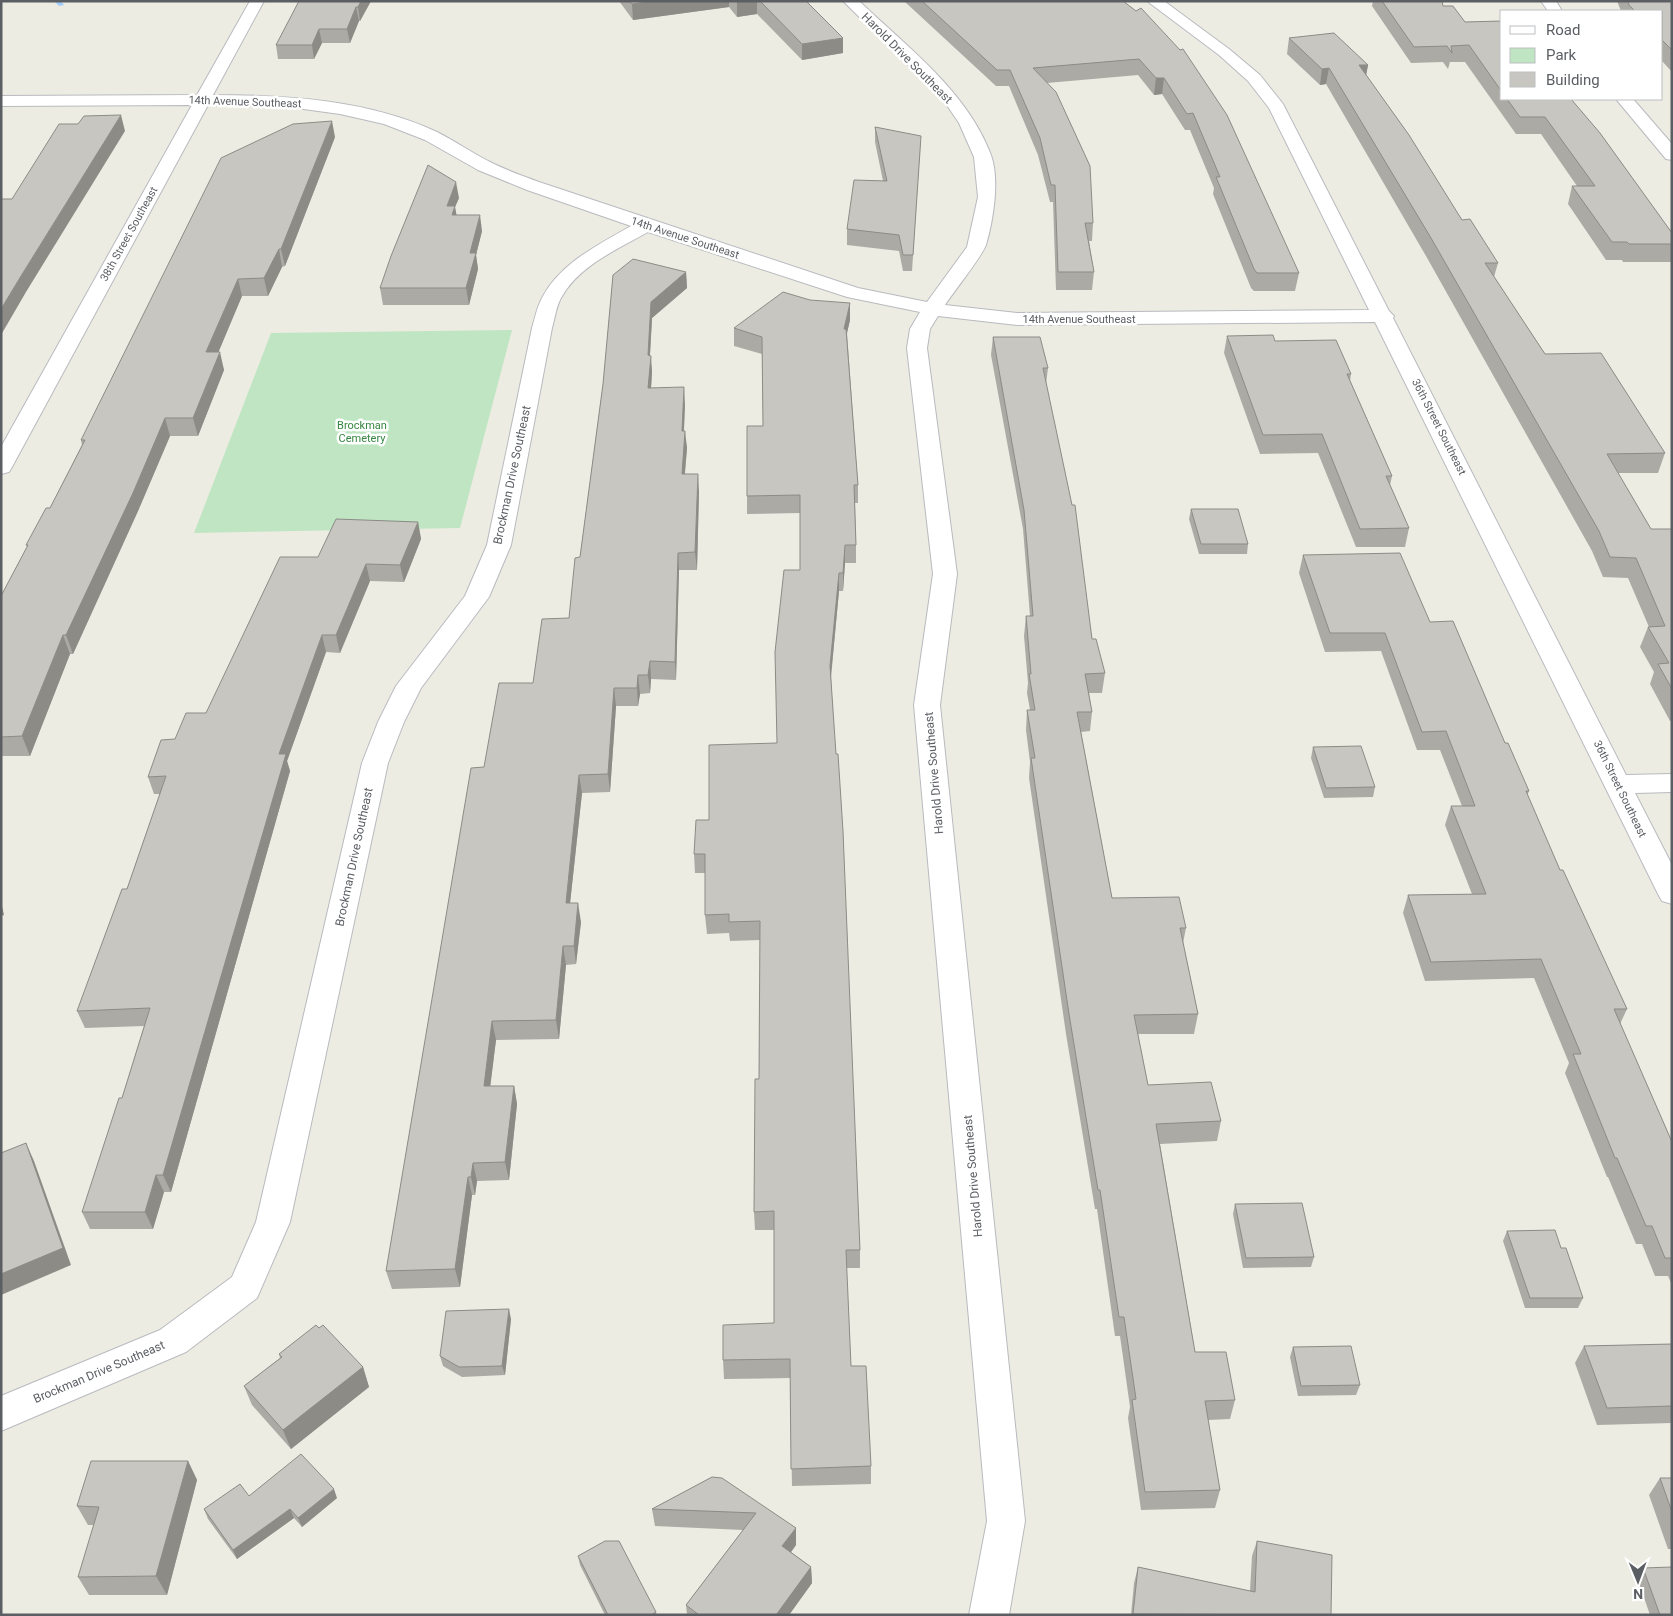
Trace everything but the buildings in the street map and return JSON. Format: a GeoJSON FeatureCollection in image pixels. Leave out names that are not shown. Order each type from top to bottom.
{"type":"FeatureCollection","features":[{"type":"Feature","properties":{"kind":"street","name":"38th Street Southeast"},"geometry":{"type":"LineString","coordinates":[[1,467],[257,1]]}},
{"type":"Feature","properties":{"kind":"street","name":"Harold Drive Southeast"},"geometry":{"type":"LineString","coordinates":[[850,1],[948,95],[967,123],[983,157],[987,197],[976,247],[920,329],[917,348],[946,574],[927,705],[1006,1521],[990,1615]]}},
{"type":"Feature","properties":{"kind":"street","name":"36th Street Southeast"},"geometry":{"type":"LineString","coordinates":[[1154,1],[1224,52],[1254,78],[1277,107],[1384,316],[1672,894]]}},
{"type":"Feature","properties":{"kind":"street","name":"14th Avenue Southeast"},"geometry":{"type":"LineString","coordinates":[[1,101],[202,100],[288,102],[340,109],[389,120],[431,136],[500,173],[646,225],[854,293],[932,309],[1017,319],[1384,316]]}},
{"type":"Feature","properties":{"kind":"street"},"geometry":{"type":"LineString","coordinates":[[1625,100],[1672,155]]}},
{"type":"Feature","properties":{"kind":"street","name":"Brockman Drive Southeast"},"geometry":{"type":"LineString","coordinates":[[1,1414],[173,1341],[245,1287],[273,1222],[375,763],[391,722],[409,686],[477,597],[499,545],[542,328],[552,297],[564,281],[581,265],[646,225]]}},
{"type":"Feature","properties":{"kind":"street"},"geometry":{"type":"LineString","coordinates":[[1618,784],[1672,783]]}},
{"type":"Feature","properties":{"kind":"green space","name":"Brockman Cemetery"},"geometry":{"type":"Polygon","coordinates":[[[512,330],[460,528],[194,533],[271,333],[512,330]]]}},
{"type":"Feature","properties":{"kind":"waterway"},"geometry":{"type":"LineString","coordinates":[[57,1],[61,5]]}}]}
